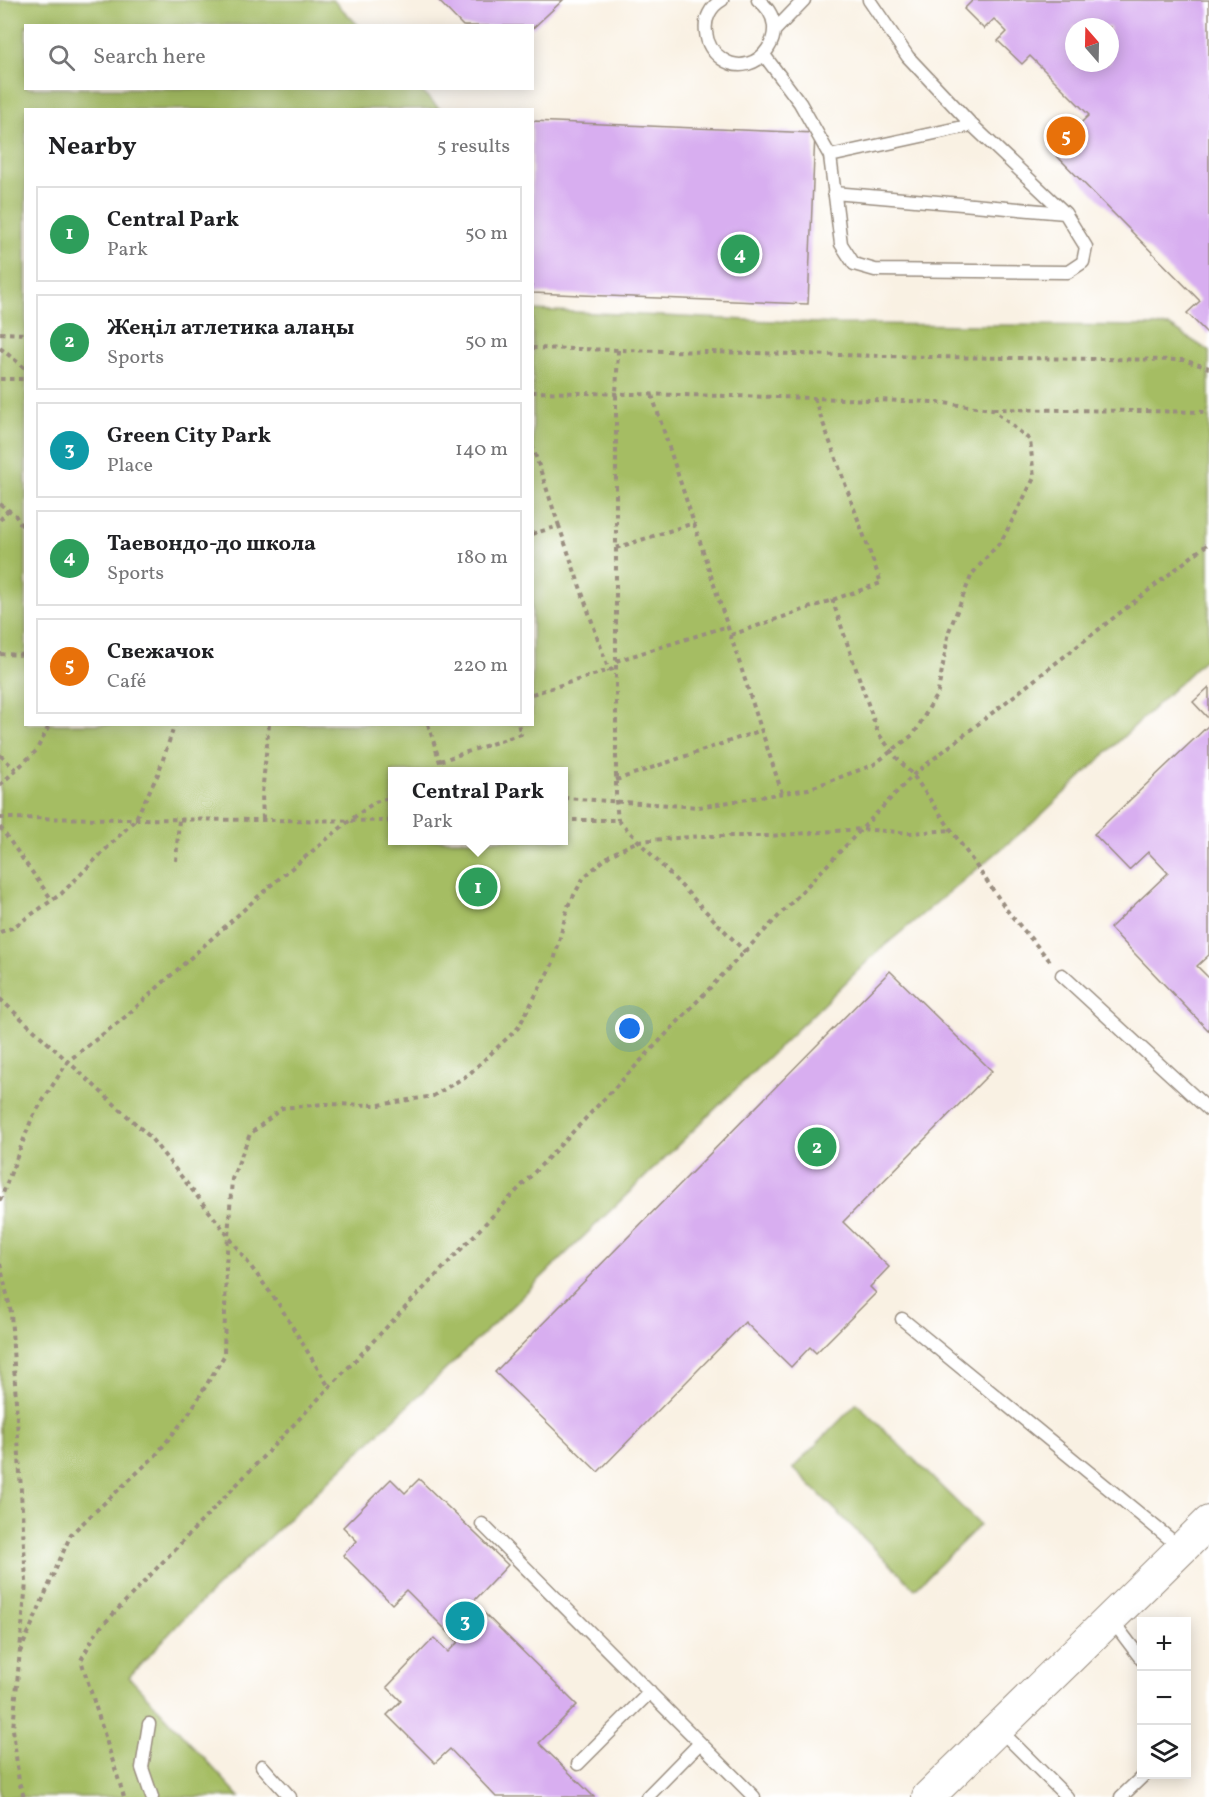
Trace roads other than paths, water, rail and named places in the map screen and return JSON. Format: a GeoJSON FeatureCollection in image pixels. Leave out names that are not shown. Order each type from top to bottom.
{"type":"FeatureCollection","features":[{"type":"Feature","properties":{"kind":"street"},"geometry":{"type":"LineString","coordinates":[[928,1797],[1209,1522]]}},
{"type":"Feature","properties":{"kind":"lane"},"geometry":{"type":"LineString","coordinates":[[722,0],[716,3],[708,15],[705,28],[707,42],[715,53],[726,61],[739,64],[752,62],[764,55],[772,43],[775,30],[773,17],[766,5],[758,0]]}},
{"type":"Feature","properties":{"kind":"lane"},"geometry":{"type":"LineString","coordinates":[[775,30],[804,0]]}},
{"type":"Feature","properties":{"kind":"lane"},"geometry":{"type":"LineString","coordinates":[[764,55],[800,103],[830,156],[841,244],[854,264],[875,270],[1068,272],[1083,262],[1086,247],[1065,213],[972,125],[908,57],[868,0]]}},
{"type":"Feature","properties":{"kind":"lane"},"geometry":{"type":"LineString","coordinates":[[830,156],[972,125]]}},
{"type":"Feature","properties":{"kind":"lane"},"geometry":{"type":"LineString","coordinates":[[834,193],[1065,213]]}},
{"type":"Feature","properties":{"kind":"lane"},"geometry":{"type":"LineString","coordinates":[[1062,975],[1209,1110]]}},
{"type":"Feature","properties":{"kind":"lane"},"geometry":{"type":"LineString","coordinates":[[902,1319],[1181,1548]]}},
{"type":"Feature","properties":{"kind":"lane"},"geometry":{"type":"LineString","coordinates":[[482,1524],[754,1797]]}},
{"type":"Feature","properties":{"kind":"lane"},"geometry":{"type":"LineString","coordinates":[[1111,1618],[1137,1653]]}},
{"type":"Feature","properties":{"kind":"lane"},"geometry":{"type":"LineString","coordinates":[[578,1764],[650,1692]]}},
{"type":"Feature","properties":{"kind":"lane"},"geometry":{"type":"LineString","coordinates":[[148,1724],[142,1768],[152,1797]]}},
{"type":"Feature","properties":{"kind":"lane"},"geometry":{"type":"LineString","coordinates":[[998,1728],[1067,1797]]}},
{"type":"Feature","properties":{"kind":"lane"},"geometry":{"type":"LineString","coordinates":[[647,1797],[700,1743]]}},
{"type":"Feature","properties":{"kind":"lane"},"geometry":{"type":"LineString","coordinates":[[262,1766],[290,1797]]}},
{"type":"Feature","properties":{"kind":"lane"},"geometry":{"type":"LineString","coordinates":[[1121,1797],[1140,1779]]}},
{"type":"Feature","properties":{"kind":"place","name":"Свежачок"},"geometry":{"type":"Point","coordinates":[1066,136]}},
{"type":"Feature","properties":{"kind":"place","name":"Таевондо-до школа"},"geometry":{"type":"Point","coordinates":[740,254]}},
{"type":"Feature","properties":{"kind":"place","name":"Central Park"},"geometry":{"type":"Point","coordinates":[478,887]}},
{"type":"Feature","properties":{"kind":"place","name":"Жеңіл атлетика алаңы"},"geometry":{"type":"Point","coordinates":[817,1147]}},
{"type":"Feature","properties":{"kind":"place","name":"Green City Park"},"geometry":{"type":"Point","coordinates":[465,1621]}}]}
